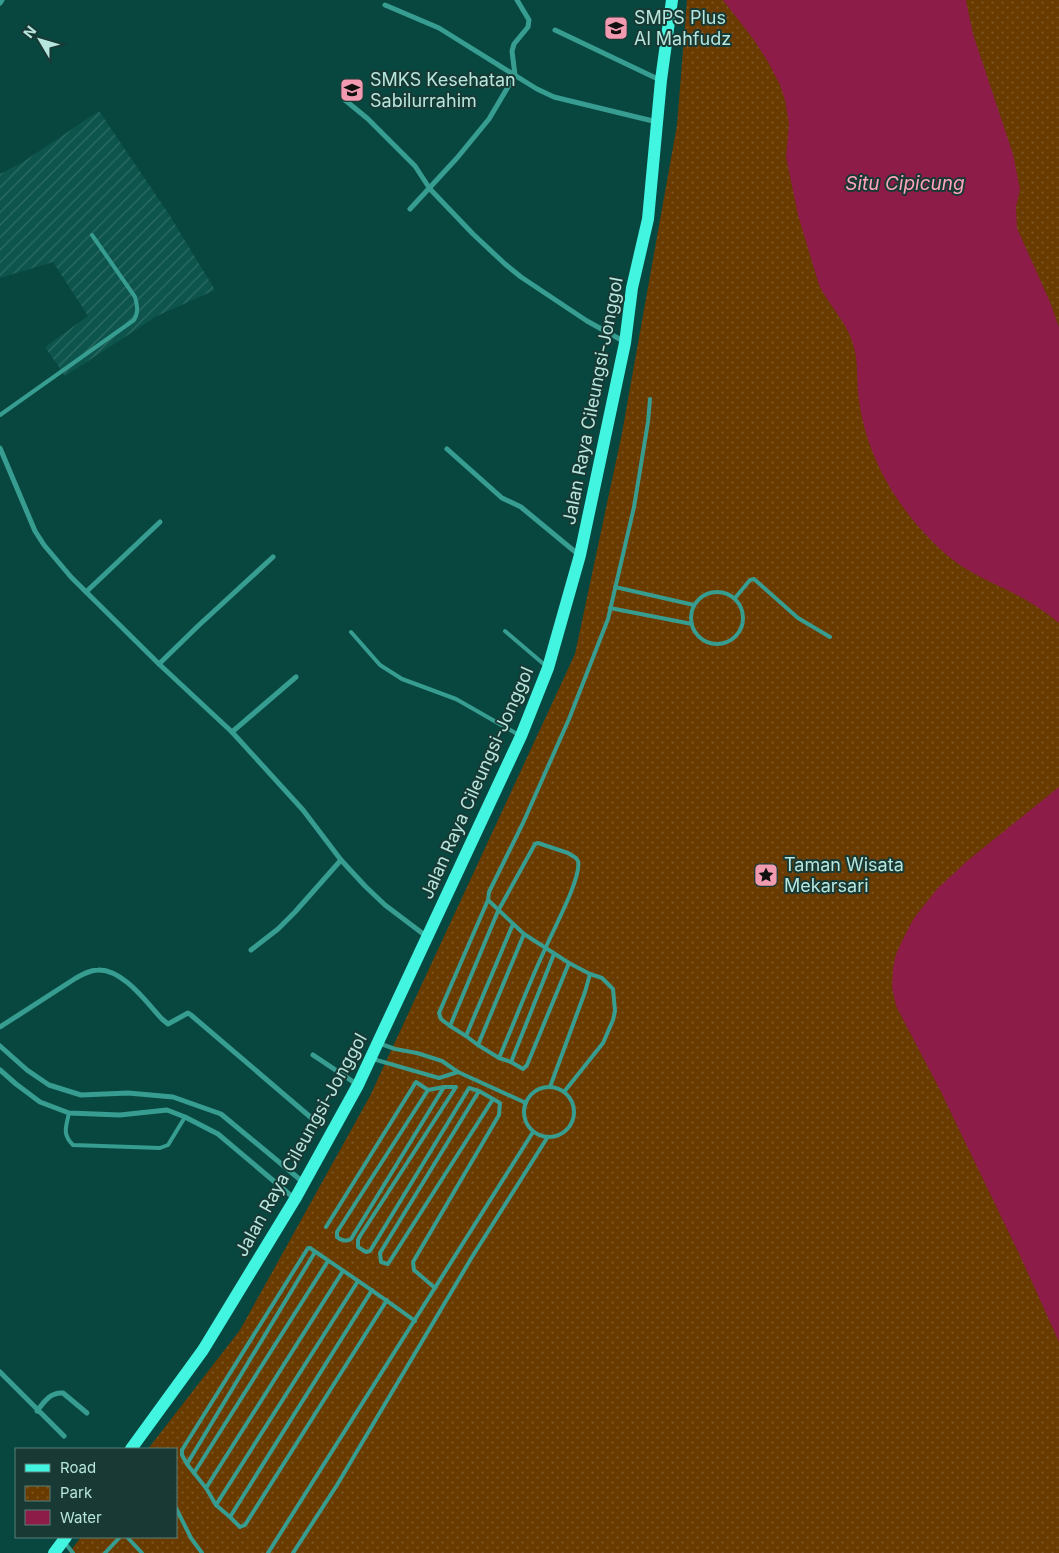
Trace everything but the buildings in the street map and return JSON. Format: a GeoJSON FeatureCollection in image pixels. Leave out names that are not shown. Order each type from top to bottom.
{"type":"FeatureCollection","features":[{"type":"Feature","properties":{"kind":"main road","name":"Jalan Raya Cileungsi-Jonggol"},"geometry":{"type":"LineString","coordinates":[[132,1448],[203,1350],[295,1199],[358,1085],[521,736],[548,668],[580,555],[625,343],[632,288],[648,219],[660,80],[672,0]]}},
{"type":"Feature","properties":{"kind":"main road"},"geometry":{"type":"LineString","coordinates":[[54,1553],[65,1539]]}},
{"type":"Feature","properties":{"kind":"street"},"geometry":{"type":"LineString","coordinates":[[410,209],[430,189],[478,133],[489,119],[515,76],[512,51],[514,44],[528,27],[529,20],[517,0]]}},
{"type":"Feature","properties":{"kind":"street"},"geometry":{"type":"LineString","coordinates":[[386,5],[438,28],[515,76],[554,97],[657,123]]}},
{"type":"Feature","properties":{"kind":"street"},"geometry":{"type":"LineString","coordinates":[[555,30],[660,80]]}},
{"type":"Feature","properties":{"kind":"street"},"geometry":{"type":"LineString","coordinates":[[345,100],[415,166],[430,189],[504,264],[588,321],[625,343]]}},
{"type":"Feature","properties":{"kind":"street"},"geometry":{"type":"LineString","coordinates":[[0,448],[35,531],[54,556],[86,592],[232,732],[303,810],[341,860],[365,886],[427,937]]}},
{"type":"Feature","properties":{"kind":"street"},"geometry":{"type":"LineString","coordinates":[[447,449],[502,498],[521,507],[580,555]]}},
{"type":"Feature","properties":{"kind":"street"},"geometry":{"type":"LineString","coordinates":[[86,592],[160,522]]}},
{"type":"Feature","properties":{"kind":"street"},"geometry":{"type":"LineString","coordinates":[[159,664],[273,557]]}},
{"type":"Feature","properties":{"kind":"street"},"geometry":{"type":"LineString","coordinates":[[232,732],[296,676]]}},
{"type":"Feature","properties":{"kind":"street"},"geometry":{"type":"LineString","coordinates":[[251,950],[284,924],[341,860]]}},
{"type":"Feature","properties":{"kind":"street"},"geometry":{"type":"LineString","coordinates":[[0,1027],[76,978],[90,971],[106,970],[126,981],[168,1024],[188,1013],[315,1121]]}},
{"type":"Feature","properties":{"kind":"street"},"geometry":{"type":"LineString","coordinates":[[0,1046],[27,1070],[49,1085],[81,1095],[128,1093],[173,1096],[221,1114],[304,1183]]}},
{"type":"Feature","properties":{"kind":"street"},"geometry":{"type":"LineString","coordinates":[[313,1055],[358,1085]]}},
{"type":"Feature","properties":{"kind":"street"},"geometry":{"type":"LineString","coordinates":[[0,1070],[40,1102],[69,1113],[120,1115],[167,1110],[185,1117],[218,1134],[295,1199]]}},
{"type":"Feature","properties":{"kind":"street"},"geometry":{"type":"LineString","coordinates":[[0,1372],[64,1436]]}},
{"type":"Feature","properties":{"kind":"street"},"geometry":{"type":"LineString","coordinates":[[37,1411],[48,1397],[59,1392],[63,1393],[87,1413]]}},
{"type":"Feature","properties":{"kind":"lane"},"geometry":{"type":"LineString","coordinates":[[0,415],[134,320],[138,306],[135,297],[92,235]]}},
{"type":"Feature","properties":{"kind":"lane"},"geometry":{"type":"LineString","coordinates":[[569,963],[527,1065],[523,1069],[499,1058],[441,1019],[439,1013],[488,900],[489,892],[523,823],[569,719],[608,620],[634,507],[650,399]]}},
{"type":"Feature","properties":{"kind":"lane"},"geometry":{"type":"LineString","coordinates":[[735,598],[750,580],[754,579],[798,618],[830,637]]}},
{"type":"Feature","properties":{"kind":"lane"},"geometry":{"type":"LineString","coordinates":[[615,587],[694,605]]}},
{"type":"Feature","properties":{"kind":"lane"},"geometry":{"type":"LineString","coordinates":[[712,592],[724,592],[735,598],[742,609],[743,622],[737,634],[730,640],[717,644],[704,641],[697,635],[692,624],[691,614],[694,605],[702,596],[712,592]]}},
{"type":"Feature","properties":{"kind":"lane"},"geometry":{"type":"LineString","coordinates":[[610,608],[692,624]]}},
{"type":"Feature","properties":{"kind":"lane"},"geometry":{"type":"LineString","coordinates":[[505,631],[548,668]]}},
{"type":"Feature","properties":{"kind":"lane"},"geometry":{"type":"LineString","coordinates":[[351,632],[380,665],[402,679],[456,699],[521,736]]}},
{"type":"Feature","properties":{"kind":"lane"},"geometry":{"type":"LineString","coordinates":[[450,1026],[498,911],[535,844],[538,843],[576,858],[579,868],[567,903],[546,947],[499,1058]]}},
{"type":"Feature","properties":{"kind":"lane"},"geometry":{"type":"LineString","coordinates":[[488,900],[524,934],[569,963],[602,978],[613,989],[615,1011],[603,1042],[564,1092]]}},
{"type":"Feature","properties":{"kind":"lane"},"geometry":{"type":"LineString","coordinates":[[466,1036],[513,924]]}},
{"type":"Feature","properties":{"kind":"lane"},"geometry":{"type":"LineString","coordinates":[[478,1045],[524,934]]}},
{"type":"Feature","properties":{"kind":"lane"},"geometry":{"type":"LineString","coordinates":[[511,1062],[554,954]]}},
{"type":"Feature","properties":{"kind":"lane"},"geometry":{"type":"LineString","coordinates":[[550,1087],[590,974]]}},
{"type":"Feature","properties":{"kind":"lane"},"geometry":{"type":"LineString","coordinates":[[379,1043],[442,1061],[458,1072],[526,1103]]}},
{"type":"Feature","properties":{"kind":"lane"},"geometry":{"type":"LineString","coordinates":[[371,1058],[439,1078],[458,1072]]}},
{"type":"Feature","properties":{"kind":"lane"},"geometry":{"type":"LineString","coordinates":[[326,1227],[416,1082],[428,1090],[456,1087],[479,1091],[500,1103],[499,1115],[413,1262],[414,1270],[435,1288]]}},
{"type":"Feature","properties":{"kind":"lane"},"geometry":{"type":"LineString","coordinates":[[428,1090],[337,1232],[338,1239],[347,1241],[351,1239],[444,1087]]}},
{"type":"Feature","properties":{"kind":"lane"},"geometry":{"type":"LineString","coordinates":[[456,1087],[360,1236],[357,1245],[359,1248],[366,1252],[370,1251],[469,1088]]}},
{"type":"Feature","properties":{"kind":"lane"},"geometry":{"type":"LineString","coordinates":[[550,1087],[564,1092],[570,1098],[574,1112],[570,1127],[557,1136],[547,1138],[533,1132],[524,1117],[526,1103],[533,1092],[541,1088],[550,1087]]}},
{"type":"Feature","properties":{"kind":"lane"},"geometry":{"type":"LineString","coordinates":[[479,1091],[380,1253],[382,1263],[390,1262],[493,1099]]}},
{"type":"Feature","properties":{"kind":"lane"},"geometry":{"type":"LineString","coordinates":[[69,1113],[65,1130],[67,1139],[73,1145],[160,1148],[168,1145],[185,1117]]}},
{"type":"Feature","properties":{"kind":"lane"},"geometry":{"type":"LineString","coordinates":[[268,1553],[533,1132]]}},
{"type":"Feature","properties":{"kind":"lane"},"geometry":{"type":"LineString","coordinates":[[293,1553],[337,1485],[472,1257],[547,1138]]}},
{"type":"Feature","properties":{"kind":"lane"},"geometry":{"type":"LineString","coordinates":[[387,1300],[244,1525],[240,1527],[216,1505],[206,1488],[184,1460],[182,1450],[307,1249],[310,1248],[387,1300],[415,1321]]}},
{"type":"Feature","properties":{"kind":"lane"},"geometry":{"type":"LineString","coordinates":[[188,1464],[315,1252]]}},
{"type":"Feature","properties":{"kind":"lane"},"geometry":{"type":"LineString","coordinates":[[194,1473],[328,1261]]}},
{"type":"Feature","properties":{"kind":"lane"},"geometry":{"type":"LineString","coordinates":[[206,1488],[343,1271]]}},
{"type":"Feature","properties":{"kind":"lane"},"geometry":{"type":"LineString","coordinates":[[216,1505],[358,1281]]}},
{"type":"Feature","properties":{"kind":"lane"},"geometry":{"type":"LineString","coordinates":[[230,1517],[372,1290]]}},
{"type":"Feature","properties":{"kind":"lane"},"geometry":{"type":"LineString","coordinates":[[178,1514],[191,1538],[202,1553]]}},
{"type":"Feature","properties":{"kind":"lane"},"geometry":{"type":"LineString","coordinates":[[105,1553],[119,1538]]}},
{"type":"Feature","properties":{"kind":"lane"},"geometry":{"type":"LineString","coordinates":[[128,1538],[142,1553]]}},
{"type":"Feature","properties":{"kind":"lane"},"geometry":{"type":"LineString","coordinates":[[65,1539],[73,1553]]}},
{"type":"Feature","properties":{"kind":"shaded area"},"geometry":{"type":"Polygon","coordinates":[[[99,111],[170,216],[215,290],[157,316],[65,376],[45,347],[88,316],[53,262],[0,278],[0,174],[23,162],[99,111]]]}},
{"type":"Feature","properties":{"kind":"green space","name":"Taman Wisata Mekarsari"},"geometry":{"type":"Polygon","coordinates":[[[687,0],[1059,0],[1059,1553],[69,1553],[80,1538],[178,1538],[178,1448],[149,1448],[240,1330],[370,1096],[575,654],[622,433],[677,125],[687,0]]]}},
{"type":"Feature","properties":{"kind":"water","name":"Situ Cipicung"},"geometry":{"type":"Polygon","coordinates":[[[723,0],[966,0],[973,34],[1013,154],[1020,189],[1016,207],[1017,228],[1059,327],[1059,623],[1032,604],[972,572],[948,556],[916,524],[902,506],[879,467],[870,446],[859,401],[856,358],[853,344],[847,328],[819,285],[798,215],[786,157],[789,124],[780,85],[754,40],[723,0]]]}},
{"type":"Feature","properties":{"kind":"water"},"geometry":{"type":"Polygon","coordinates":[[[1059,787],[1059,1342],[1022,1260],[940,1090],[896,1006],[892,987],[896,954],[914,918],[937,889],[967,861],[1059,787]]]}},
{"type":"Feature","properties":{"kind":"place","name":"SMPS Plus Al Mahfudz"},"geometry":{"type":"Point","coordinates":[616,28]}},
{"type":"Feature","properties":{"kind":"place","name":"SMKS Kesehatan Sabilurrahim"},"geometry":{"type":"Point","coordinates":[352,90]}},
{"type":"Feature","properties":{"kind":"place","name":"Taman Wisata Mekarsari"},"geometry":{"type":"Point","coordinates":[766,875]}}]}
